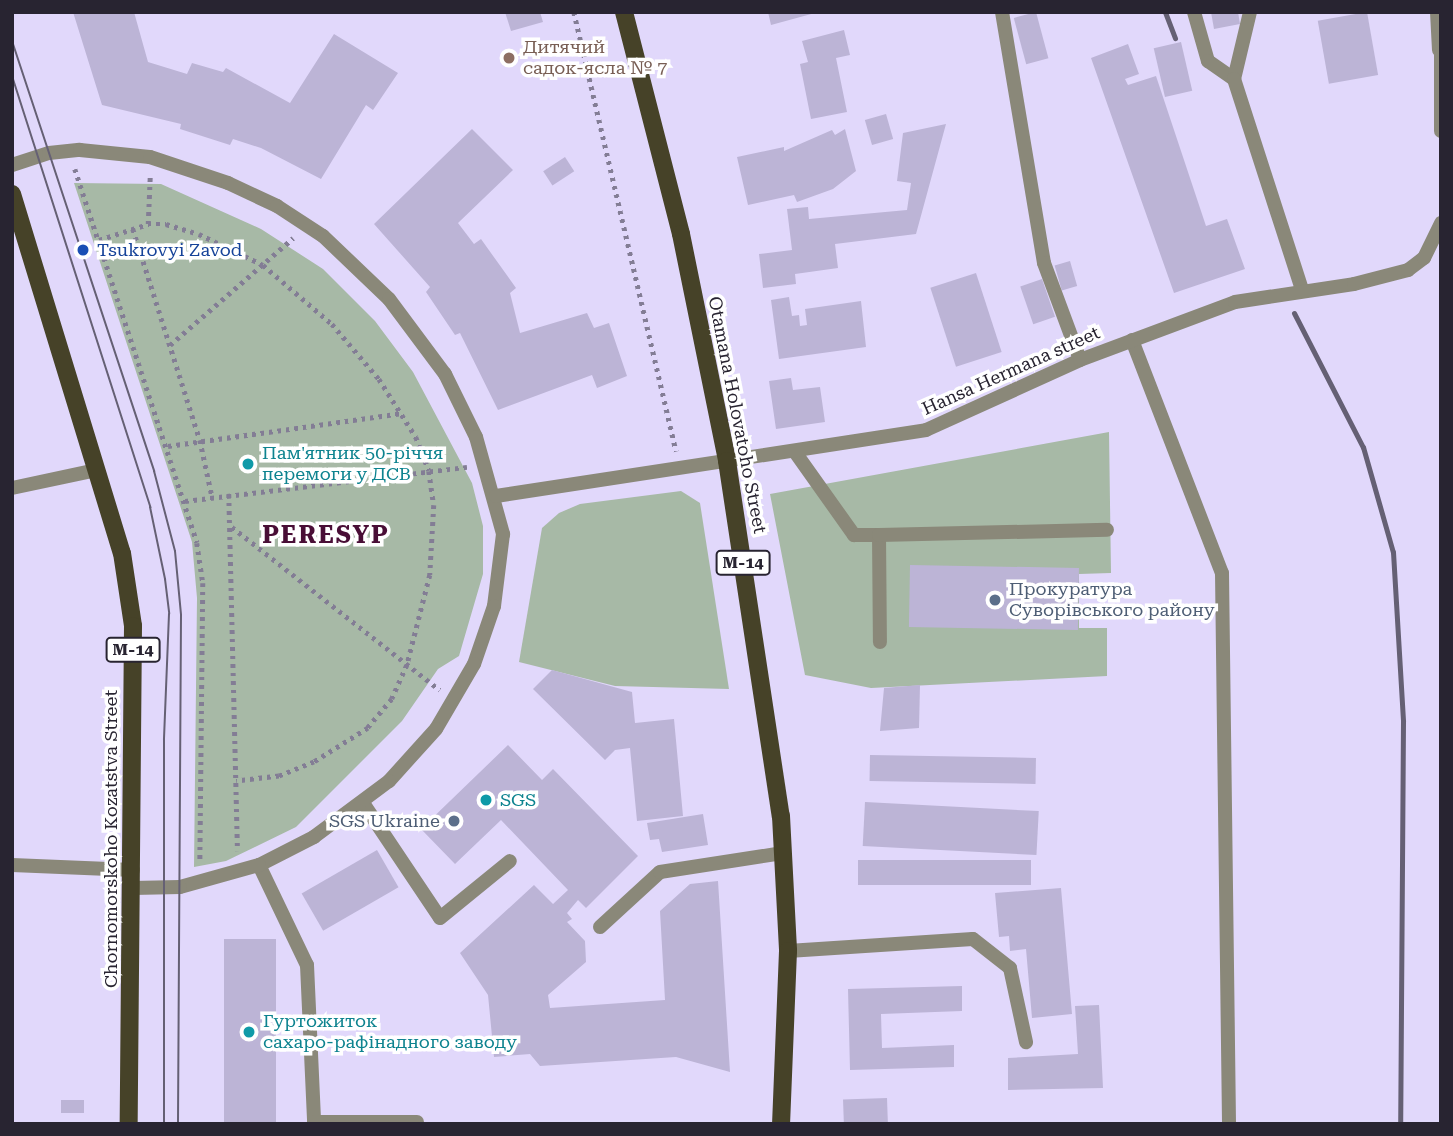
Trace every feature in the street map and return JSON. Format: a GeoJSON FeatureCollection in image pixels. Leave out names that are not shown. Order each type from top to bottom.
{"type":"FeatureCollection","features":[{"type":"Feature","properties":{"kind":"main road","name":"Otamana Holovatoho Street"},"geometry":{"type":"LineString","coordinates":[[624,12],[681,234],[727,461],[783,853],[788,951],[781,1124]]}},
{"type":"Feature","properties":{"kind":"main road","name":"Chornomorskoho Kozatstva Street"},"geometry":{"type":"LineString","coordinates":[[12,194],[122,553],[133,626],[129,1124]]}},
{"type":"Feature","properties":{"kind":"street"},"geometry":{"type":"LineString","coordinates":[[1002,12],[1044,263],[1080,360]]}},
{"type":"Feature","properties":{"kind":"street"},"geometry":{"type":"LineString","coordinates":[[1194,12],[1208,61],[1234,79]]}},
{"type":"Feature","properties":{"kind":"street"},"geometry":{"type":"LineString","coordinates":[[1250,12],[1234,79],[1302,289]]}},
{"type":"Feature","properties":{"kind":"street"},"geometry":{"type":"LineString","coordinates":[[1437,12],[1441,131]]}},
{"type":"Feature","properties":{"kind":"street"},"geometry":{"type":"LineString","coordinates":[[12,165],[69,151],[150,158],[228,183],[307,225],[360,270],[426,342],[463,407],[496,496],[503,534],[501,572],[474,664],[454,701],[415,755],[363,803],[314,837],[259,865],[200,883],[133,879],[12,865]]}},
{"type":"Feature","properties":{"kind":"street","name":"Hansa Hermana street"},"geometry":{"type":"LineString","coordinates":[[496,496],[926,430],[1080,360],[1235,302],[1302,289],[1354,284],[1408,270],[1424,258],[1441,223]]}},
{"type":"Feature","properties":{"kind":"street"},"geometry":{"type":"LineString","coordinates":[[1132,340],[1222,573],[1229,1124]]}},
{"type":"Feature","properties":{"kind":"street"},"geometry":{"type":"LineString","coordinates":[[795,452],[854,535],[1107,530]]}},
{"type":"Feature","properties":{"kind":"street"},"geometry":{"type":"LineString","coordinates":[[12,488],[97,470]]}},
{"type":"Feature","properties":{"kind":"street"},"geometry":{"type":"LineString","coordinates":[[879,535],[880,642]]}},
{"type":"Feature","properties":{"kind":"street"},"geometry":{"type":"LineString","coordinates":[[363,803],[440,918],[510,861]]}},
{"type":"Feature","properties":{"kind":"street"},"geometry":{"type":"LineString","coordinates":[[600,927],[660,872],[783,853]]}},
{"type":"Feature","properties":{"kind":"street"},"geometry":{"type":"LineString","coordinates":[[259,865],[307,965],[314,1122],[417,1122]]}},
{"type":"Feature","properties":{"kind":"street"},"geometry":{"type":"LineString","coordinates":[[788,951],[973,939],[1010,968],[1026,1042]]}},
{"type":"Feature","properties":{"kind":"path"},"geometry":{"type":"LineString","coordinates":[[574,12],[679,468]]}},
{"type":"Feature","properties":{"kind":"path"},"geometry":{"type":"LineString","coordinates":[[69,151],[168,446],[185,501],[203,583],[200,883]]}},
{"type":"Feature","properties":{"kind":"path"},"geometry":{"type":"LineString","coordinates":[[148,224],[150,158]]}},
{"type":"Feature","properties":{"kind":"path"},"geometry":{"type":"LineString","coordinates":[[99,240],[148,224],[199,234],[263,265],[332,324],[403,413],[429,471],[434,505],[431,564],[407,665],[392,699],[368,728],[292,772],[236,781]]}},
{"type":"Feature","properties":{"kind":"path"},"geometry":{"type":"LineString","coordinates":[[170,345],[307,225]]}},
{"type":"Feature","properties":{"kind":"path"},"geometry":{"type":"LineString","coordinates":[[134,229],[200,440],[212,496]]}},
{"type":"Feature","properties":{"kind":"path"},"geometry":{"type":"LineString","coordinates":[[168,446],[403,413]]}},
{"type":"Feature","properties":{"kind":"path"},"geometry":{"type":"LineString","coordinates":[[185,501],[486,465]]}},
{"type":"Feature","properties":{"kind":"path"},"geometry":{"type":"LineString","coordinates":[[229,494],[238,873]]}},
{"type":"Feature","properties":{"kind":"path"},"geometry":{"type":"LineString","coordinates":[[231,527],[454,701]]}},
{"type":"Feature","properties":{"kind":"green space"},"geometry":{"type":"Polygon","coordinates":[[[74,183],[161,184],[261,229],[323,269],[375,321],[413,372],[472,483],[483,526],[483,574],[459,656],[438,669],[402,721],[296,827],[226,861],[194,867],[197,598],[192,542],[74,183]]]}},
{"type":"Feature","properties":{"kind":"green space"},"geometry":{"type":"Polygon","coordinates":[[[1109,432],[1111,573],[1079,574],[1079,628],[1107,628],[1107,676],[871,688],[805,675],[770,494],[1109,432]]]}},
{"type":"Feature","properties":{"kind":"green space"},"geometry":{"type":"Polygon","coordinates":[[[681,491],[700,503],[729,689],[615,686],[519,662],[542,528],[559,513],[580,504],[681,491]]]}},
{"type":"Feature","properties":{"kind":"building"},"geometry":{"type":"Polygon","coordinates":[[[73,12],[134,12],[148,62],[187,74],[192,63],[223,72],[226,68],[290,103],[334,34],[398,73],[373,110],[366,105],[321,179],[261,148],[233,139],[230,145],[180,129],[181,124],[102,105],[73,12]]]}},
{"type":"Feature","properties":{"kind":"building"},"geometry":{"type":"Polygon","coordinates":[[[505,12],[540,12],[543,22],[511,31],[505,12]]]}},
{"type":"Feature","properties":{"kind":"building"},"geometry":{"type":"Polygon","coordinates":[[[768,12],[815,12],[815,13],[771,25],[768,12]]]}},
{"type":"Feature","properties":{"kind":"building"},"geometry":{"type":"Polygon","coordinates":[[[1036,12],[1048,58],[1026,64],[1014,18],[1036,12]]]}},
{"type":"Feature","properties":{"kind":"building"},"geometry":{"type":"Polygon","coordinates":[[[1211,12],[1238,12],[1240,24],[1214,29],[1211,12]]]}},
{"type":"Feature","properties":{"kind":"building"},"geometry":{"type":"Polygon","coordinates":[[[1367,12],[1378,75],[1329,84],[1318,21],[1367,12]]]}},
{"type":"Feature","properties":{"kind":"building"},"geometry":{"type":"Polygon","coordinates":[[[844,30],[850,55],[836,58],[847,112],[811,119],[800,64],[808,62],[802,41],[844,30]]]}},
{"type":"Feature","properties":{"kind":"building"},"geometry":{"type":"Polygon","coordinates":[[[1181,42],[1192,91],[1165,97],[1154,48],[1181,42]]]}},
{"type":"Feature","properties":{"kind":"building"},"geometry":{"type":"Polygon","coordinates":[[[1128,44],[1139,74],[1125,79],[1128,85],[1156,76],[1206,226],[1227,219],[1245,269],[1174,293],[1091,58],[1128,44]]]}},
{"type":"Feature","properties":{"kind":"building"},"geometry":{"type":"Polygon","coordinates":[[[886,114],[893,139],[872,145],[865,120],[886,114]]]}},
{"type":"Feature","properties":{"kind":"building"},"geometry":{"type":"Polygon","coordinates":[[[946,124],[916,234],[835,244],[838,268],[795,274],[796,284],[763,288],[759,254],[792,250],[787,209],[808,207],[809,219],[907,210],[911,183],[897,181],[903,133],[946,124]]]}},
{"type":"Feature","properties":{"kind":"building"},"geometry":{"type":"Polygon","coordinates":[[[472,129],[513,170],[458,223],[474,244],[481,239],[516,288],[510,293],[520,333],[587,313],[594,328],[609,323],[627,376],[597,388],[592,375],[498,410],[460,333],[455,335],[426,292],[430,287],[374,224],[472,129]]]}},
{"type":"Feature","properties":{"kind":"building"},"geometry":{"type":"Polygon","coordinates":[[[845,129],[856,171],[833,189],[797,202],[794,195],[748,205],[737,157],[784,147],[784,151],[832,130],[835,135],[845,129]]]}},
{"type":"Feature","properties":{"kind":"building"},"geometry":{"type":"Polygon","coordinates":[[[565,157],[574,171],[552,185],[543,171],[565,157]]]}},
{"type":"Feature","properties":{"kind":"building"},"geometry":{"type":"Polygon","coordinates":[[[1070,261],[1077,286],[1062,290],[1055,265],[1070,261]]]}},
{"type":"Feature","properties":{"kind":"building"},"geometry":{"type":"Polygon","coordinates":[[[976,273],[1002,352],[956,367],[930,288],[976,273]]]}},
{"type":"Feature","properties":{"kind":"building"},"geometry":{"type":"Polygon","coordinates":[[[1042,279],[1055,317],[1033,324],[1020,286],[1042,279]]]}},
{"type":"Feature","properties":{"kind":"building"},"geometry":{"type":"Polygon","coordinates":[[[789,297],[792,316],[799,315],[800,326],[807,325],[805,309],[861,301],[866,347],[779,359],[771,300],[789,297]]]}},
{"type":"Feature","properties":{"kind":"building"},"geometry":{"type":"Polygon","coordinates":[[[791,378],[793,390],[820,387],[825,422],[776,429],[769,381],[791,378]]]}},
{"type":"Feature","properties":{"kind":"building","name":"Прокуратура Суворівського району"},"geometry":{"type":"Polygon","coordinates":[[[910,565],[1079,568],[1078,630],[909,627],[910,565]]]}},
{"type":"Feature","properties":{"kind":"building"},"geometry":{"type":"Polygon","coordinates":[[[552,670],[632,692],[635,723],[674,719],[683,816],[637,821],[630,748],[615,750],[605,760],[533,689],[552,670]]]}},
{"type":"Feature","properties":{"kind":"building"},"geometry":{"type":"Polygon","coordinates":[[[920,685],[919,728],[880,731],[884,688],[920,685]]]}},
{"type":"Feature","properties":{"kind":"building"},"geometry":{"type":"Polygon","coordinates":[[[508,745],[542,780],[553,769],[638,856],[586,908],[578,900],[567,913],[572,919],[567,922],[585,941],[586,962],[548,995],[550,1008],[665,1000],[660,911],[690,884],[718,881],[730,1072],[676,1057],[540,1066],[530,1054],[494,1057],[488,995],[460,953],[534,885],[553,904],[568,890],[501,820],[455,864],[421,829],[508,745]]]}},
{"type":"Feature","properties":{"kind":"building"},"geometry":{"type":"Polygon","coordinates":[[[870,755],[1036,758],[1036,784],[870,781],[870,755]]]}},
{"type":"Feature","properties":{"kind":"building"},"geometry":{"type":"Polygon","coordinates":[[[865,802],[1039,811],[1036,855],[863,846],[865,802]]]}},
{"type":"Feature","properties":{"kind":"building"},"geometry":{"type":"Polygon","coordinates":[[[703,814],[708,845],[662,852],[659,839],[650,840],[647,823],[703,814]]]}},
{"type":"Feature","properties":{"kind":"building"},"geometry":{"type":"Polygon","coordinates":[[[377,850],[399,887],[323,931],[302,893],[377,850]]]}},
{"type":"Feature","properties":{"kind":"building"},"geometry":{"type":"Polygon","coordinates":[[[858,860],[1031,860],[1031,885],[858,885],[858,860]]]}},
{"type":"Feature","properties":{"kind":"building"},"geometry":{"type":"Polygon","coordinates":[[[1061,888],[1072,1014],[1032,1018],[1026,949],[1010,951],[1009,936],[999,937],[995,893],[1061,888]]]}},
{"type":"Feature","properties":{"kind":"building","name":"Гуртожиток сахаро-рафінадного заводу"},"geometry":{"type":"Polygon","coordinates":[[[224,939],[276,939],[276,1124],[224,1124],[224,939]]]}},
{"type":"Feature","properties":{"kind":"building"},"geometry":{"type":"Polygon","coordinates":[[[962,986],[962,1011],[881,1014],[882,1048],[954,1045],[954,1067],[850,1070],[848,989],[962,986]]]}},
{"type":"Feature","properties":{"kind":"building"},"geometry":{"type":"Polygon","coordinates":[[[1099,1005],[1103,1088],[1008,1090],[1008,1058],[1078,1054],[1075,1006],[1099,1005]]]}},
{"type":"Feature","properties":{"kind":"building"},"geometry":{"type":"Polygon","coordinates":[[[887,1098],[888,1124],[844,1124],[843,1100],[887,1098]]]}},
{"type":"Feature","properties":{"kind":"building"},"geometry":{"type":"Polygon","coordinates":[[[61,1100],[84,1100],[84,1113],[61,1113],[61,1100]]]}},
{"type":"Feature","properties":{"kind":"tram line"},"geometry":{"type":"LineString","coordinates":[[12,41],[154,471],[175,551],[181,615],[178,1124]]}},
{"type":"Feature","properties":{"kind":"tram line"},"geometry":{"type":"LineString","coordinates":[[12,76],[150,507],[165,579],[169,614],[164,740],[164,1124]]}},
{"type":"Feature","properties":{"kind":"railway"},"geometry":{"type":"LineString","coordinates":[[1165,12],[1175,38]]}},
{"type":"Feature","properties":{"kind":"railway"},"geometry":{"type":"LineString","coordinates":[[1294,313],[1363,447],[1393,552],[1403,722],[1400,1124]]}},
{"type":"Feature","properties":{"kind":"place","name":"Дитячий садок-ясла № 7"},"geometry":{"type":"Point","coordinates":[509,58]}},
{"type":"Feature","properties":{"kind":"place","name":"Tsukrovyi Zavod"},"geometry":{"type":"Point","coordinates":[83,250]}},
{"type":"Feature","properties":{"kind":"place","name":"Пам'ятник 50-річчя перемоги у ДСВ"},"geometry":{"type":"Point","coordinates":[248,464]}},
{"type":"Feature","properties":{"kind":"place","name":"Прокуратура Суворівського району"},"geometry":{"type":"Point","coordinates":[995,600]}},
{"type":"Feature","properties":{"kind":"place","name":"SGS"},"geometry":{"type":"Point","coordinates":[486,800]}},
{"type":"Feature","properties":{"kind":"place","name":"SGS Ukraine"},"geometry":{"type":"Point","coordinates":[454,821]}},
{"type":"Feature","properties":{"kind":"place","name":"Гуртожиток сахаро-рафінадного заводу"},"geometry":{"type":"Point","coordinates":[249,1032]}},
{"type":"Feature","properties":{"kind":"district","name":"PERESYP"},"geometry":{"type":"Point","coordinates":[326,536]}}]}
